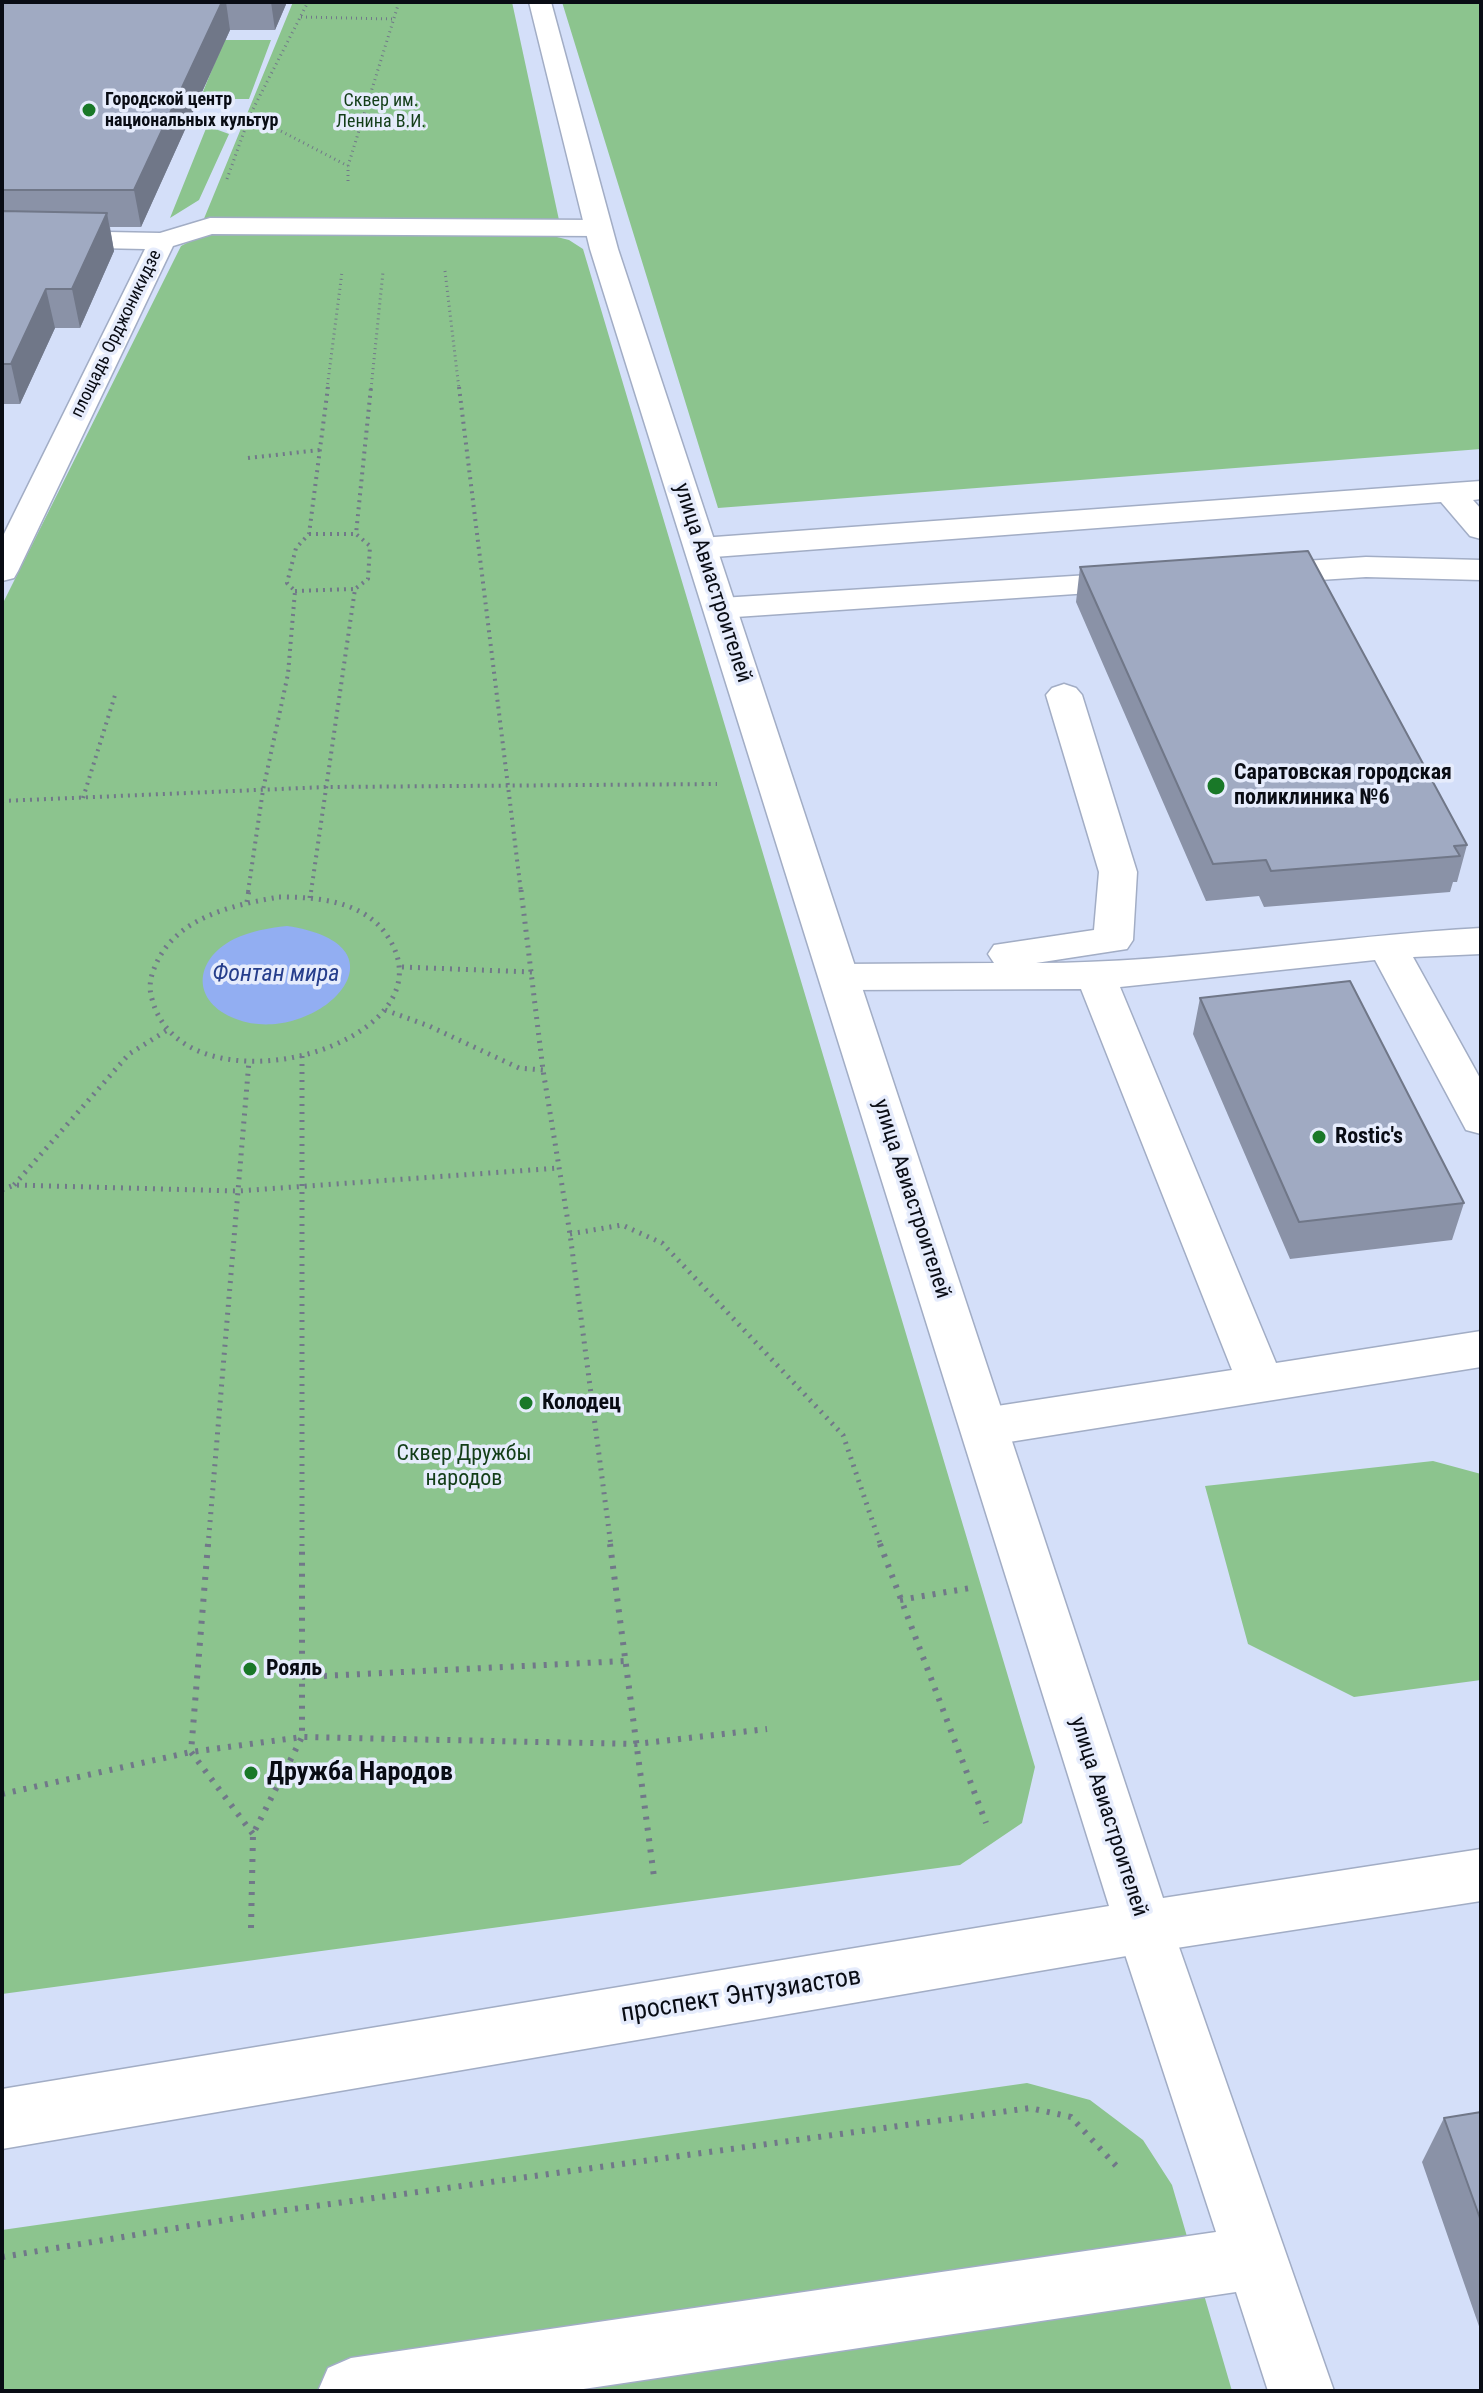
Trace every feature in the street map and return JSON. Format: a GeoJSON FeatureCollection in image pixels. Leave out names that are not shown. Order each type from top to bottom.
{"type":"FeatureCollection","features":[{"type":"Feature","properties":{"kind":"main road","name":"улица Авиастроителей"},"geometry":{"type":"LineString","coordinates":[[540,2],[598,228],[1144,1927],[1301,2391]]}},
{"type":"Feature","properties":{"kind":"main road"},"geometry":{"type":"LineString","coordinates":[[162,241],[210,226],[598,228]]}},
{"type":"Feature","properties":{"kind":"main road","name":"площадь Орджоникидзе"},"geometry":{"type":"LineString","coordinates":[[2,238],[162,241],[2,571]]}},
{"type":"Feature","properties":{"kind":"main road"},"geometry":{"type":"LineString","coordinates":[[701,548],[1465,491],[1481,529]]}},
{"type":"Feature","properties":{"kind":"main road"},"geometry":{"type":"LineString","coordinates":[[2,501],[36,501]]}},
{"type":"Feature","properties":{"kind":"main road"},"geometry":{"type":"LineString","coordinates":[[1224,576],[1366,567],[1481,570]]}},
{"type":"Feature","properties":{"kind":"main road"},"geometry":{"type":"LineString","coordinates":[[721,608],[1161,580]]}},
{"type":"Feature","properties":{"kind":"main road"},"geometry":{"type":"LineString","coordinates":[[840,977],[1113,940],[1118,872],[1064,695]]}},
{"type":"Feature","properties":{"kind":"main road"},"geometry":{"type":"LineString","coordinates":[[840,977],[1096,976],[1387,946],[1481,941]]}},
{"type":"Feature","properties":{"kind":"main road"},"geometry":{"type":"LineString","coordinates":[[1387,946],[1481,1119]]}},
{"type":"Feature","properties":{"kind":"main road"},"geometry":{"type":"LineString","coordinates":[[1096,976],[1261,1384]]}},
{"type":"Feature","properties":{"kind":"main road"},"geometry":{"type":"LineString","coordinates":[[984,1427],[1481,1349]]}},
{"type":"Feature","properties":{"kind":"main road","name":"проспект Энтузиастов"},"geometry":{"type":"LineString","coordinates":[[2,2119],[1144,1927],[1481,1875]]}},
{"type":"Feature","properties":{"kind":"main road"},"geometry":{"type":"LineString","coordinates":[[351,2391],[1256,2258]]}},
{"type":"Feature","properties":{"kind":"path"},"geometry":{"type":"LineString","coordinates":[[210,226],[250,115],[308,2]]}},
{"type":"Feature","properties":{"kind":"path"},"geometry":{"type":"LineString","coordinates":[[348,226],[348,166],[399,2]]}},
{"type":"Feature","properties":{"kind":"path"},"geometry":{"type":"LineString","coordinates":[[301,17],[393,19]]}},
{"type":"Feature","properties":{"kind":"path"},"geometry":{"type":"LineString","coordinates":[[250,115],[348,166]]}},
{"type":"Feature","properties":{"kind":"path"},"geometry":{"type":"LineString","coordinates":[[443,226],[443,261],[543,1070],[570,1234],[654,1877]]}},
{"type":"Feature","properties":{"kind":"path"},"geometry":{"type":"LineString","coordinates":[[356,534],[385,260]]}},
{"type":"Feature","properties":{"kind":"path"},"geometry":{"type":"LineString","coordinates":[[309,534],[356,534],[370,546],[368,579],[355,589],[295,591],[287,583],[296,548],[309,534],[342,266]]}},
{"type":"Feature","properties":{"kind":"path"},"geometry":{"type":"LineString","coordinates":[[248,458],[320,450]]}},
{"type":"Feature","properties":{"kind":"path"},"geometry":{"type":"LineString","coordinates":[[310,898],[355,589]]}},
{"type":"Feature","properties":{"kind":"path"},"geometry":{"type":"LineString","coordinates":[[247,902],[263,790],[288,674],[295,591]]}},
{"type":"Feature","properties":{"kind":"path"},"geometry":{"type":"LineString","coordinates":[[83,798],[116,692]]}},
{"type":"Feature","properties":{"kind":"path"},"geometry":{"type":"LineString","coordinates":[[2,801],[326,787],[726,784]]}},
{"type":"Feature","properties":{"kind":"path"},"geometry":{"type":"LineString","coordinates":[[279,897],[310,898],[340,903],[365,913],[385,929],[397,947],[402,967],[398,989],[385,1010],[364,1029],[335,1046],[302,1056],[249,1061],[208,1054],[176,1037],[155,1015],[149,988],[156,961],[178,936],[208,915],[247,902],[279,897]]}},
{"type":"Feature","properties":{"kind":"path"},"geometry":{"type":"LineString","coordinates":[[402,967],[532,972]]}},
{"type":"Feature","properties":{"kind":"path"},"geometry":{"type":"LineString","coordinates":[[385,1010],[429,1026],[519,1068],[543,1070]]}},
{"type":"Feature","properties":{"kind":"path"},"geometry":{"type":"LineString","coordinates":[[14,1185],[129,1054],[169,1029]]}},
{"type":"Feature","properties":{"kind":"path"},"geometry":{"type":"LineString","coordinates":[[251,1928],[253,1834],[302,1737],[302,1056]]}},
{"type":"Feature","properties":{"kind":"path"},"geometry":{"type":"LineString","coordinates":[[249,1061],[191,1752],[253,1834]]}},
{"type":"Feature","properties":{"kind":"path"},"geometry":{"type":"LineString","coordinates":[[2,1190],[14,1185],[238,1191],[559,1168]]}},
{"type":"Feature","properties":{"kind":"path"},"geometry":{"type":"LineString","coordinates":[[570,1234],[622,1225],[662,1243],[843,1435],[900,1600],[986,1823]]}},
{"type":"Feature","properties":{"kind":"path"},"geometry":{"type":"LineString","coordinates":[[302,1677],[625,1661]]}},
{"type":"Feature","properties":{"kind":"path"},"geometry":{"type":"LineString","coordinates":[[2,1794],[191,1752],[302,1737],[636,1744],[767,1729]]}},
{"type":"Feature","properties":{"kind":"path"},"geometry":{"type":"LineString","coordinates":[[2,2257],[279,2211],[1030,2108],[1071,2117],[1120,2170]]}},
{"type":"Feature","properties":{"kind":"green space","name":"Сквер им. Ленина В.И."},"geometry":{"type":"Polygon","coordinates":[[[293,2],[512,2],[559,220],[203,221],[293,2]]]}},
{"type":"Feature","properties":{"kind":"green space"},"geometry":{"type":"Polygon","coordinates":[[[562,2],[1481,2],[1481,449],[718,508],[562,2]]]}},
{"type":"Feature","properties":{"kind":"green space"},"geometry":{"type":"Polygon","coordinates":[[[224,40],[271,40],[249,99],[200,99],[224,40]]]}},
{"type":"Feature","properties":{"kind":"green space"},"geometry":{"type":"Polygon","coordinates":[[[207,126],[229,134],[199,200],[170,218],[207,126]]]}},
{"type":"Feature","properties":{"kind":"green space","name":"Сквер Дружбы народов"},"geometry":{"type":"Polygon","coordinates":[[[227,231],[537,232],[569,240],[583,249],[1035,1767],[1022,1823],[960,1865],[2,1994],[2,605],[181,246],[200,236],[227,231]]]}},
{"type":"Feature","properties":{"kind":"green space"},"geometry":{"type":"Polygon","coordinates":[[[1433,1461],[1481,1474],[1481,1680],[1354,1697],[1248,1644],[1205,1486],[1433,1461]]]}},
{"type":"Feature","properties":{"kind":"green space"},"geometry":{"type":"Polygon","coordinates":[[[1027,2083],[1090,2100],[1143,2140],[1172,2185],[1232,2391],[2,2391],[2,2230],[1027,2083]]]}},
{"type":"Feature","properties":{"kind":"water","name":"Фонтан мира"},"geometry":{"type":"Polygon","coordinates":[[[287,926],[326,937],[346,953],[350,972],[341,991],[321,1008],[296,1020],[266,1024],[236,1019],[221,1012],[205,992],[203,980],[211,958],[220,948],[240,936],[287,926]]]}},
{"type":"Feature","properties":{"kind":"building","name":"Городской центр национальных культур"},"geometry":{"type":"Polygon","coordinates":[[[2,2],[222,2],[134,190],[2,190],[2,2]]]}},
{"type":"Feature","properties":{"kind":"building"},"geometry":{"type":"Polygon","coordinates":[[[2,211],[107,213],[72,289],[46,289],[11,364],[2,364],[2,211]]]}},
{"type":"Feature","properties":{"kind":"building"},"geometry":{"type":"Polygon","coordinates":[[[1308,551],[1467,845],[1454,846],[1460,856],[1271,871],[1266,860],[1213,864],[1080,567],[1308,551]]]}},
{"type":"Feature","properties":{"kind":"building","name":"Rostic's"},"geometry":{"type":"Polygon","coordinates":[[[1350,981],[1464,1203],[1299,1222],[1200,998],[1350,981]]]}},
{"type":"Feature","properties":{"kind":"building"},"geometry":{"type":"Polygon","coordinates":[[[1481,2112],[1481,2221],[1444,2118],[1481,2112]]]}},
{"type":"Feature","properties":{"kind":"place","name":"Городской центр национальных культур"},"geometry":{"type":"Point","coordinates":[89,110]}},
{"type":"Feature","properties":{"kind":"place","name":"Саратовская городская поликлиника №6"},"geometry":{"type":"Point","coordinates":[1216,786]}},
{"type":"Feature","properties":{"kind":"place","name":"Rostic's"},"geometry":{"type":"Point","coordinates":[1319,1137]}},
{"type":"Feature","properties":{"kind":"place","name":"Колодец"},"geometry":{"type":"Point","coordinates":[526,1403]}},
{"type":"Feature","properties":{"kind":"place","name":"Рояль"},"geometry":{"type":"Point","coordinates":[250,1669]}},
{"type":"Feature","properties":{"kind":"place","name":"Дружба Народов"},"geometry":{"type":"Point","coordinates":[251,1773]}}]}
